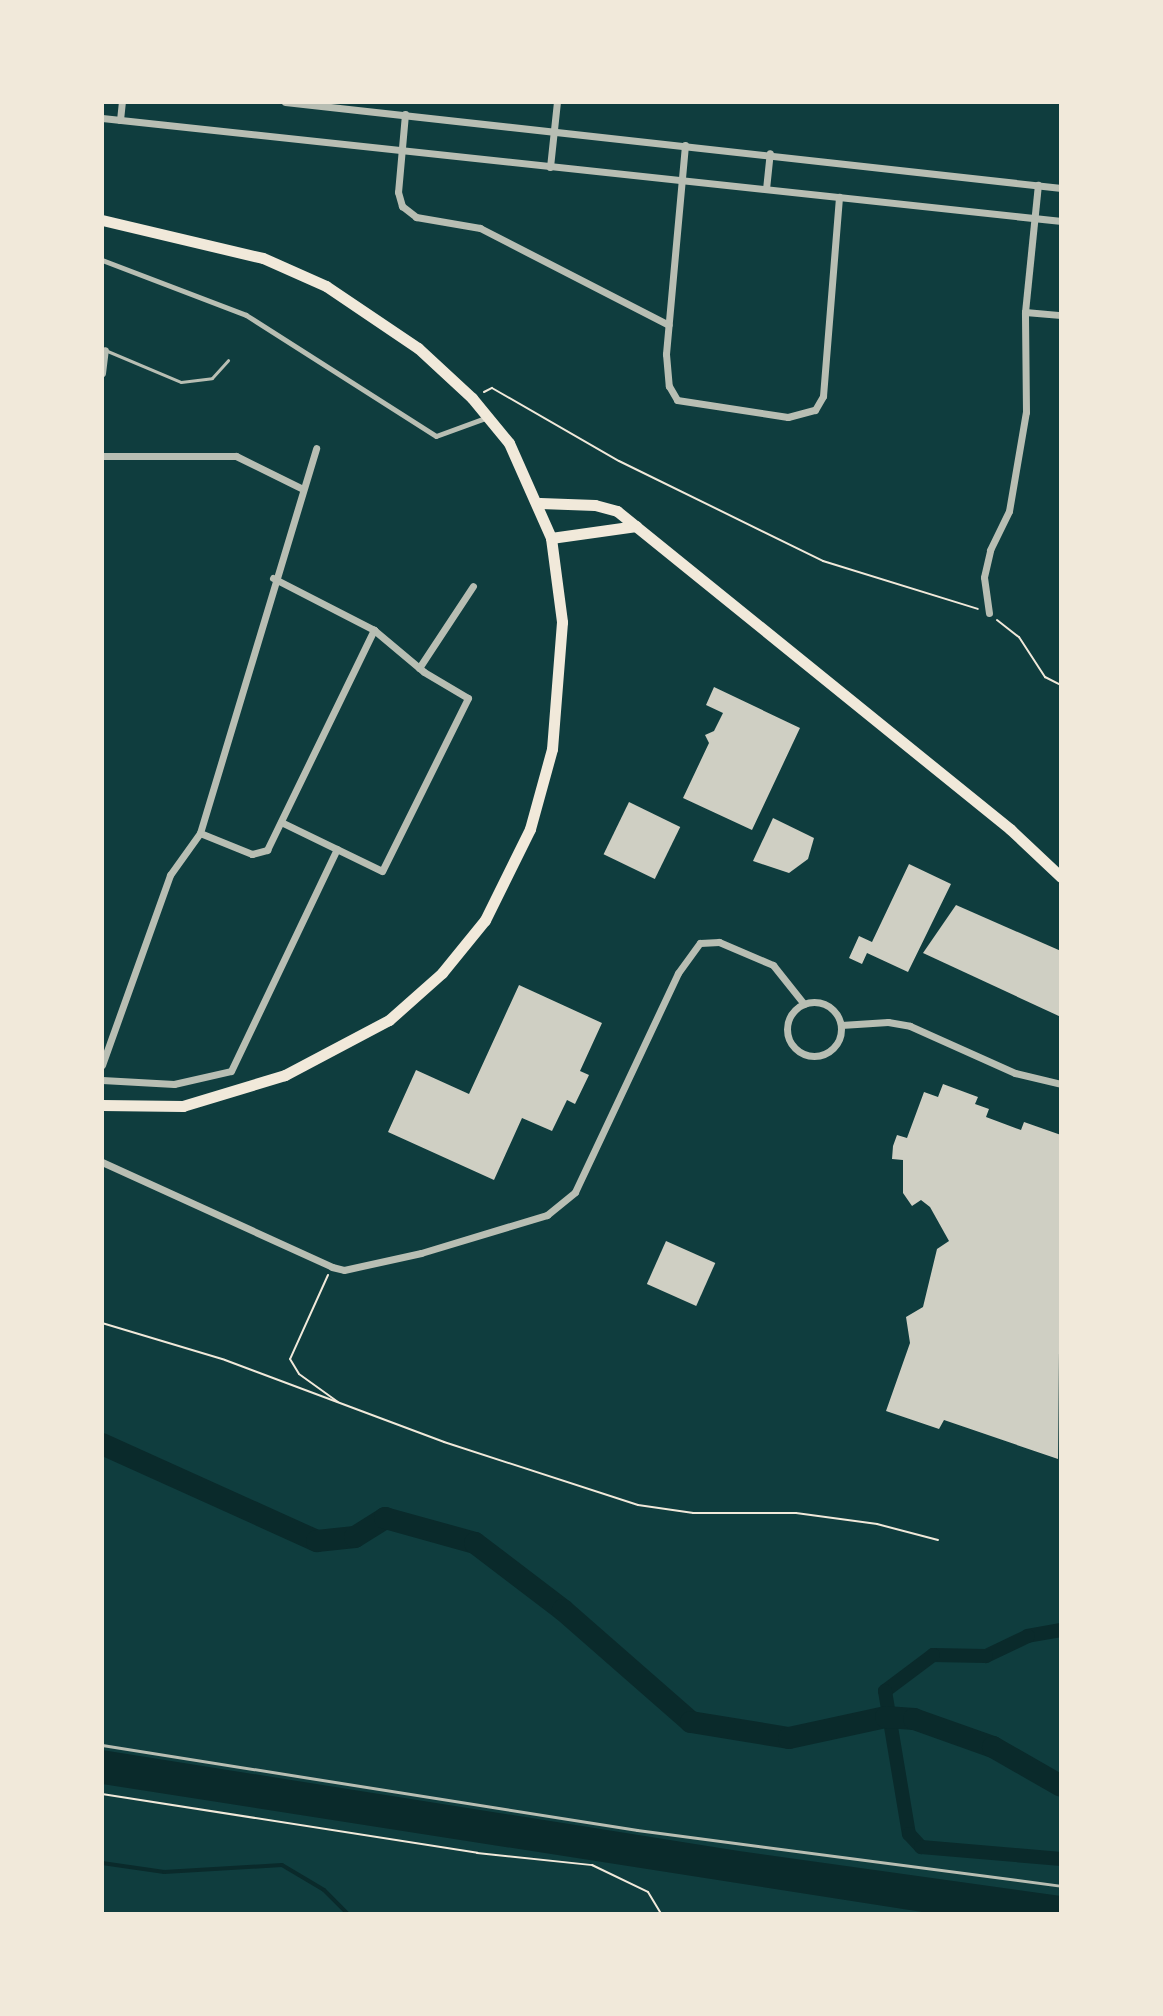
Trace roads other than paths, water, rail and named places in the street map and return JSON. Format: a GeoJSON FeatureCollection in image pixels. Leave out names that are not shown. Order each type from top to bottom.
{"type":"FeatureCollection","features":[{"type":"Feature","properties":{"kind":"main road"},"geometry":{"type":"LineString","coordinates":[[102,220],[230,248],[296,271],[390,326],[472,398],[509,443],[540,503],[551,538],[562,622],[552,749],[516,863],[465,947],[389,1020],[326,1057],[246,1090],[183,1106],[102,1105]]}},
{"type":"Feature","properties":{"kind":"main road"},"geometry":{"type":"LineString","coordinates":[[540,503],[595,505],[617,511],[1010,829],[1061,877]]}},
{"type":"Feature","properties":{"kind":"main road"},"geometry":{"type":"LineString","coordinates":[[551,538],[593,528],[637,526]]}},
{"type":"Feature","properties":{"kind":"street"},"geometry":{"type":"LineString","coordinates":[[120,120],[122,102]]}},
{"type":"Feature","properties":{"kind":"street"},"geometry":{"type":"LineString","coordinates":[[285,102],[770,153],[1061,188]]}},
{"type":"Feature","properties":{"kind":"street"},"geometry":{"type":"LineString","coordinates":[[550,167],[557,102]]}},
{"type":"Feature","properties":{"kind":"street"},"geometry":{"type":"LineString","coordinates":[[405,114],[398,192],[402,206],[416,217],[480,228],[669,325]]}},
{"type":"Feature","properties":{"kind":"street"},"geometry":{"type":"LineString","coordinates":[[102,118],[1061,221]]}},
{"type":"Feature","properties":{"kind":"street"},"geometry":{"type":"LineString","coordinates":[[685,145],[669,325],[669,386],[677,400],[788,417],[815,410],[823,396],[839,197]]}},
{"type":"Feature","properties":{"kind":"street"},"geometry":{"type":"LineString","coordinates":[[766,189],[770,153]]}},
{"type":"Feature","properties":{"kind":"street"},"geometry":{"type":"LineString","coordinates":[[989,613],[984,577],[990,550],[1009,511],[1026,412],[1025,312],[1038,185]]}},
{"type":"Feature","properties":{"kind":"street"},"geometry":{"type":"LineString","coordinates":[[102,260],[246,315],[436,436],[489,416]]}},
{"type":"Feature","properties":{"kind":"street"},"geometry":{"type":"LineString","coordinates":[[1025,312],[1061,315]]}},
{"type":"Feature","properties":{"kind":"street"},"geometry":{"type":"LineString","coordinates":[[102,373],[105,350]]}},
{"type":"Feature","properties":{"kind":"street"},"geometry":{"type":"LineString","coordinates":[[102,1065],[170,875],[200,833],[273,578],[316,448]]}},
{"type":"Feature","properties":{"kind":"street"},"geometry":{"type":"LineString","coordinates":[[102,456],[236,456],[301,488]]}},
{"type":"Feature","properties":{"kind":"street"},"geometry":{"type":"LineString","coordinates":[[273,578],[374,630],[419,668],[468,698],[382,871],[281,822]]}},
{"type":"Feature","properties":{"kind":"street"},"geometry":{"type":"LineString","coordinates":[[419,668],[473,586]]}},
{"type":"Feature","properties":{"kind":"street"},"geometry":{"type":"LineString","coordinates":[[200,833],[252,854],[267,850],[374,630]]}},
{"type":"Feature","properties":{"kind":"street"},"geometry":{"type":"LineString","coordinates":[[102,1080],[174,1084],[231,1071],[337,849]]}},
{"type":"Feature","properties":{"kind":"street"},"geometry":{"type":"LineString","coordinates":[[102,1162],[344,1270],[421,1253],[547,1215],[575,1192],[678,973],[700,943],[719,942],[773,965],[804,1004],[829,1006],[841,1025]]}},
{"type":"Feature","properties":{"kind":"street"},"geometry":{"type":"LineString","coordinates":[[804,1004],[787,1028],[800,1053],[817,1056],[832,1049],[841,1025]]}},
{"type":"Feature","properties":{"kind":"street"},"geometry":{"type":"LineString","coordinates":[[841,1025],[888,1022],[910,1026],[1002,1068],[1061,1084]]}},
{"type":"Feature","properties":{"kind":"lane"},"geometry":{"type":"LineString","coordinates":[[105,350],[181,382],[212,378],[228,360]]}},
{"type":"Feature","properties":{"kind":"lane"},"geometry":{"type":"LineString","coordinates":[[102,1745],[637,1830],[1061,1886]]}},
{"type":"Feature","properties":{"kind":"water"},"geometry":{"type":"Polygon","coordinates":[[[102,1750],[739,1851],[1061,1896],[1061,1914],[935,1914],[102,1784],[102,1750]]]}},
{"type":"Feature","properties":{"kind":"waterway"},"geometry":{"type":"LineString","coordinates":[[102,1444],[317,1541],[355,1537],[385,1518],[475,1543],[563,1610],[691,1722],[789,1738],[886,1717],[914,1719],[993,1747],[1061,1786]]}},
{"type":"Feature","properties":{"kind":"waterway"},"geometry":{"type":"LineString","coordinates":[[1061,1630],[1028,1636],[986,1656],[933,1655],[885,1691],[909,1834],[921,1847],[1061,1859]]}},
{"type":"Feature","properties":{"kind":"waterway"},"geometry":{"type":"LineString","coordinates":[[102,1863],[164,1872],[282,1865],[324,1890],[348,1914]]}}]}
